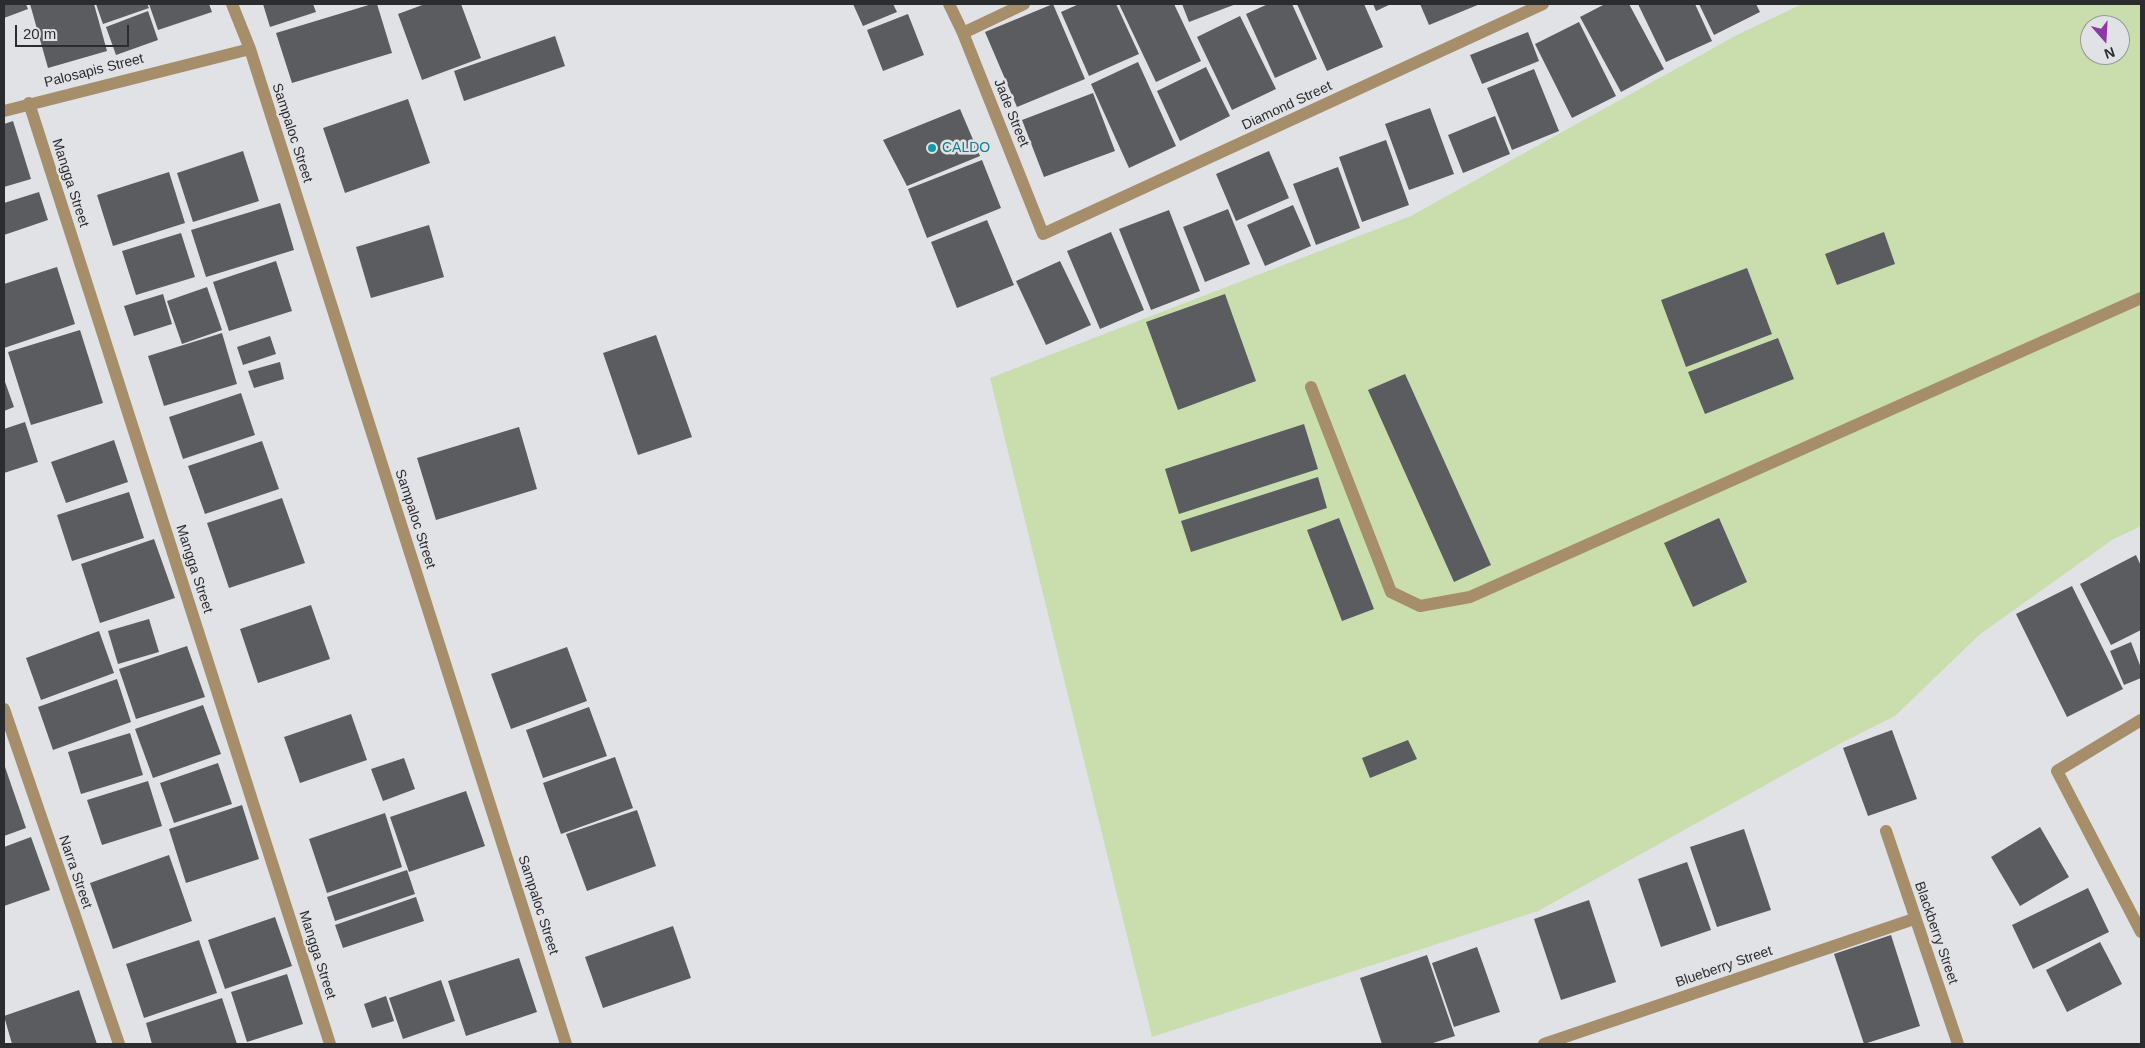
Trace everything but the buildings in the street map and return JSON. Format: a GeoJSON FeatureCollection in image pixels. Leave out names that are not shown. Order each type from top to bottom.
{"type":"FeatureCollection","features":[{"type":"Feature","properties":{"kind":"street","name":"Sampaloc Street"},"geometry":{"type":"LineString","coordinates":[[232,4],[250,49],[566,1044]]}},
{"type":"Feature","properties":{"kind":"street","name":"Jade Street"},"geometry":{"type":"LineString","coordinates":[[949,4],[963,33],[1043,234]]}},
{"type":"Feature","properties":{"kind":"street"},"geometry":{"type":"LineString","coordinates":[[963,33],[1024,4]]}},
{"type":"Feature","properties":{"kind":"street","name":"Diamond Street"},"geometry":{"type":"LineString","coordinates":[[1043,234],[1543,4]]}},
{"type":"Feature","properties":{"kind":"street","name":"Palosapis Street"},"geometry":{"type":"LineString","coordinates":[[4,111],[29,103],[250,49]]}},
{"type":"Feature","properties":{"kind":"street","name":"Mangga Street"},"geometry":{"type":"LineString","coordinates":[[29,103],[330,1044]]}},
{"type":"Feature","properties":{"kind":"street"},"geometry":{"type":"LineString","coordinates":[[1312,387],[1391,592],[1420,606],[1470,597],[2141,298]]}},
{"type":"Feature","properties":{"kind":"street","name":"Narra Street"},"geometry":{"type":"LineString","coordinates":[[4,709],[119,1044]]}},
{"type":"Feature","properties":{"kind":"street"},"geometry":{"type":"LineString","coordinates":[[2141,720],[2057,771],[2141,932]]}},
{"type":"Feature","properties":{"kind":"street","name":"Blackberry Street"},"geometry":{"type":"LineString","coordinates":[[1886,831],[1958,1044]]}},
{"type":"Feature","properties":{"kind":"street","name":"Blueberry Street"},"geometry":{"type":"LineString","coordinates":[[1544,1044],[1914,918]]}},
{"type":"Feature","properties":{"kind":"green space"},"geometry":{"type":"Polygon","coordinates":[[[1802,4],[2141,4],[2141,526],[2112,540],[1979,635],[1895,716],[1843,742],[1538,911],[1152,1037],[990,378],[1411,216],[1737,35],[1802,4]]]}},
{"type":"Feature","properties":{"kind":"place","name":"CALDO"},"geometry":{"type":"Point","coordinates":[932,148]}}]}
